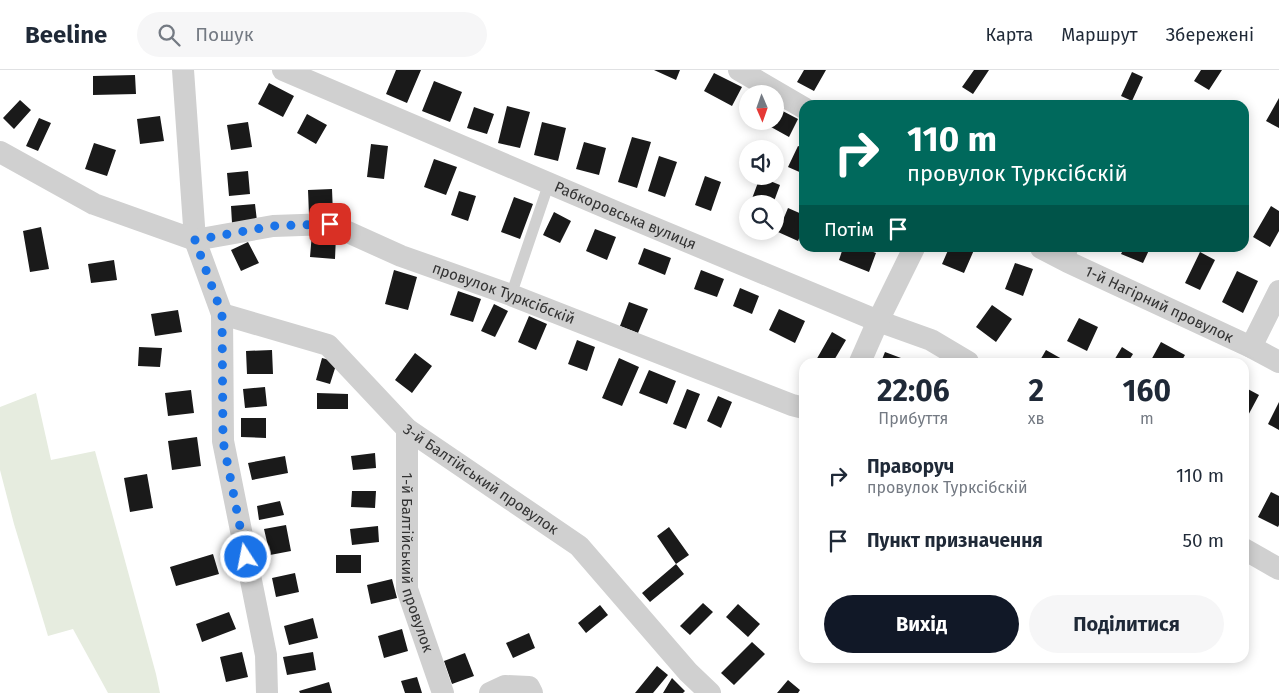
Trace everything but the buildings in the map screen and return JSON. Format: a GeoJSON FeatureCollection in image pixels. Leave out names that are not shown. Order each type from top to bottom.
{"type":"FeatureCollection","features":[{"type":"Feature","properties":{"kind":"street"},"geometry":{"type":"LineString","coordinates":[[183,70],[195,240],[222,314],[223,441],[266,654],[268,693]]}},
{"type":"Feature","properties":{"kind":"street","name":"Рабкоровська вулиця"},"geometry":{"type":"LineString","coordinates":[[283,70],[878,321],[931,340],[961,358]]}},
{"type":"Feature","properties":{"kind":"street"},"geometry":{"type":"LineString","coordinates":[[752,73],[799,105]]}},
{"type":"Feature","properties":{"kind":"street"},"geometry":{"type":"LineString","coordinates":[[0,152],[94,204],[195,240]]}},
{"type":"Feature","properties":{"kind":"street","name":"провулок Турксібскій"},"geometry":{"type":"LineString","coordinates":[[195,240],[273,226],[330,224],[401,256],[511,295],[799,406]]}},
{"type":"Feature","properties":{"kind":"street"},"geometry":{"type":"LineString","coordinates":[[862,358],[912,252]]}},
{"type":"Feature","properties":{"kind":"street","name":"1-й Нагірний провулок"},"geometry":{"type":"LineString","coordinates":[[1058,252],[1071,255],[1279,362]]}},
{"type":"Feature","properties":{"kind":"street"},"geometry":{"type":"LineString","coordinates":[[1250,347],[1279,291]]}},
{"type":"Feature","properties":{"kind":"street","name":"3-й Балтійський провулок"},"geometry":{"type":"LineString","coordinates":[[222,314],[328,345],[407,429],[579,546],[688,672],[710,693]]}},
{"type":"Feature","properties":{"kind":"street","name":"1-й Балтійський провулок"},"geometry":{"type":"LineString","coordinates":[[407,429],[407,589],[443,693]]}},
{"type":"Feature","properties":{"kind":"street"},"geometry":{"type":"LineString","coordinates":[[1249,551],[1279,570]]}},
{"type":"Feature","properties":{"kind":"street"},"geometry":{"type":"LineString","coordinates":[[490,693],[505,686],[529,687],[532,693]]}},
{"type":"Feature","properties":{"kind":"lane"},"geometry":{"type":"LineString","coordinates":[[511,295],[549,183]]}},
{"type":"Feature","properties":{"kind":"shaded area"},"geometry":{"type":"Polygon","coordinates":[[[36,393],[51,460],[95,451],[160,693],[108,693],[73,629],[48,636],[14,524],[0,470],[0,407],[36,393]]]}},
{"type":"Feature","properties":{"kind":"route"},"geometry":{"type":"LineString","coordinates":[[246,557],[223,441],[222,314],[195,240],[273,226],[330,224]]}}]}
